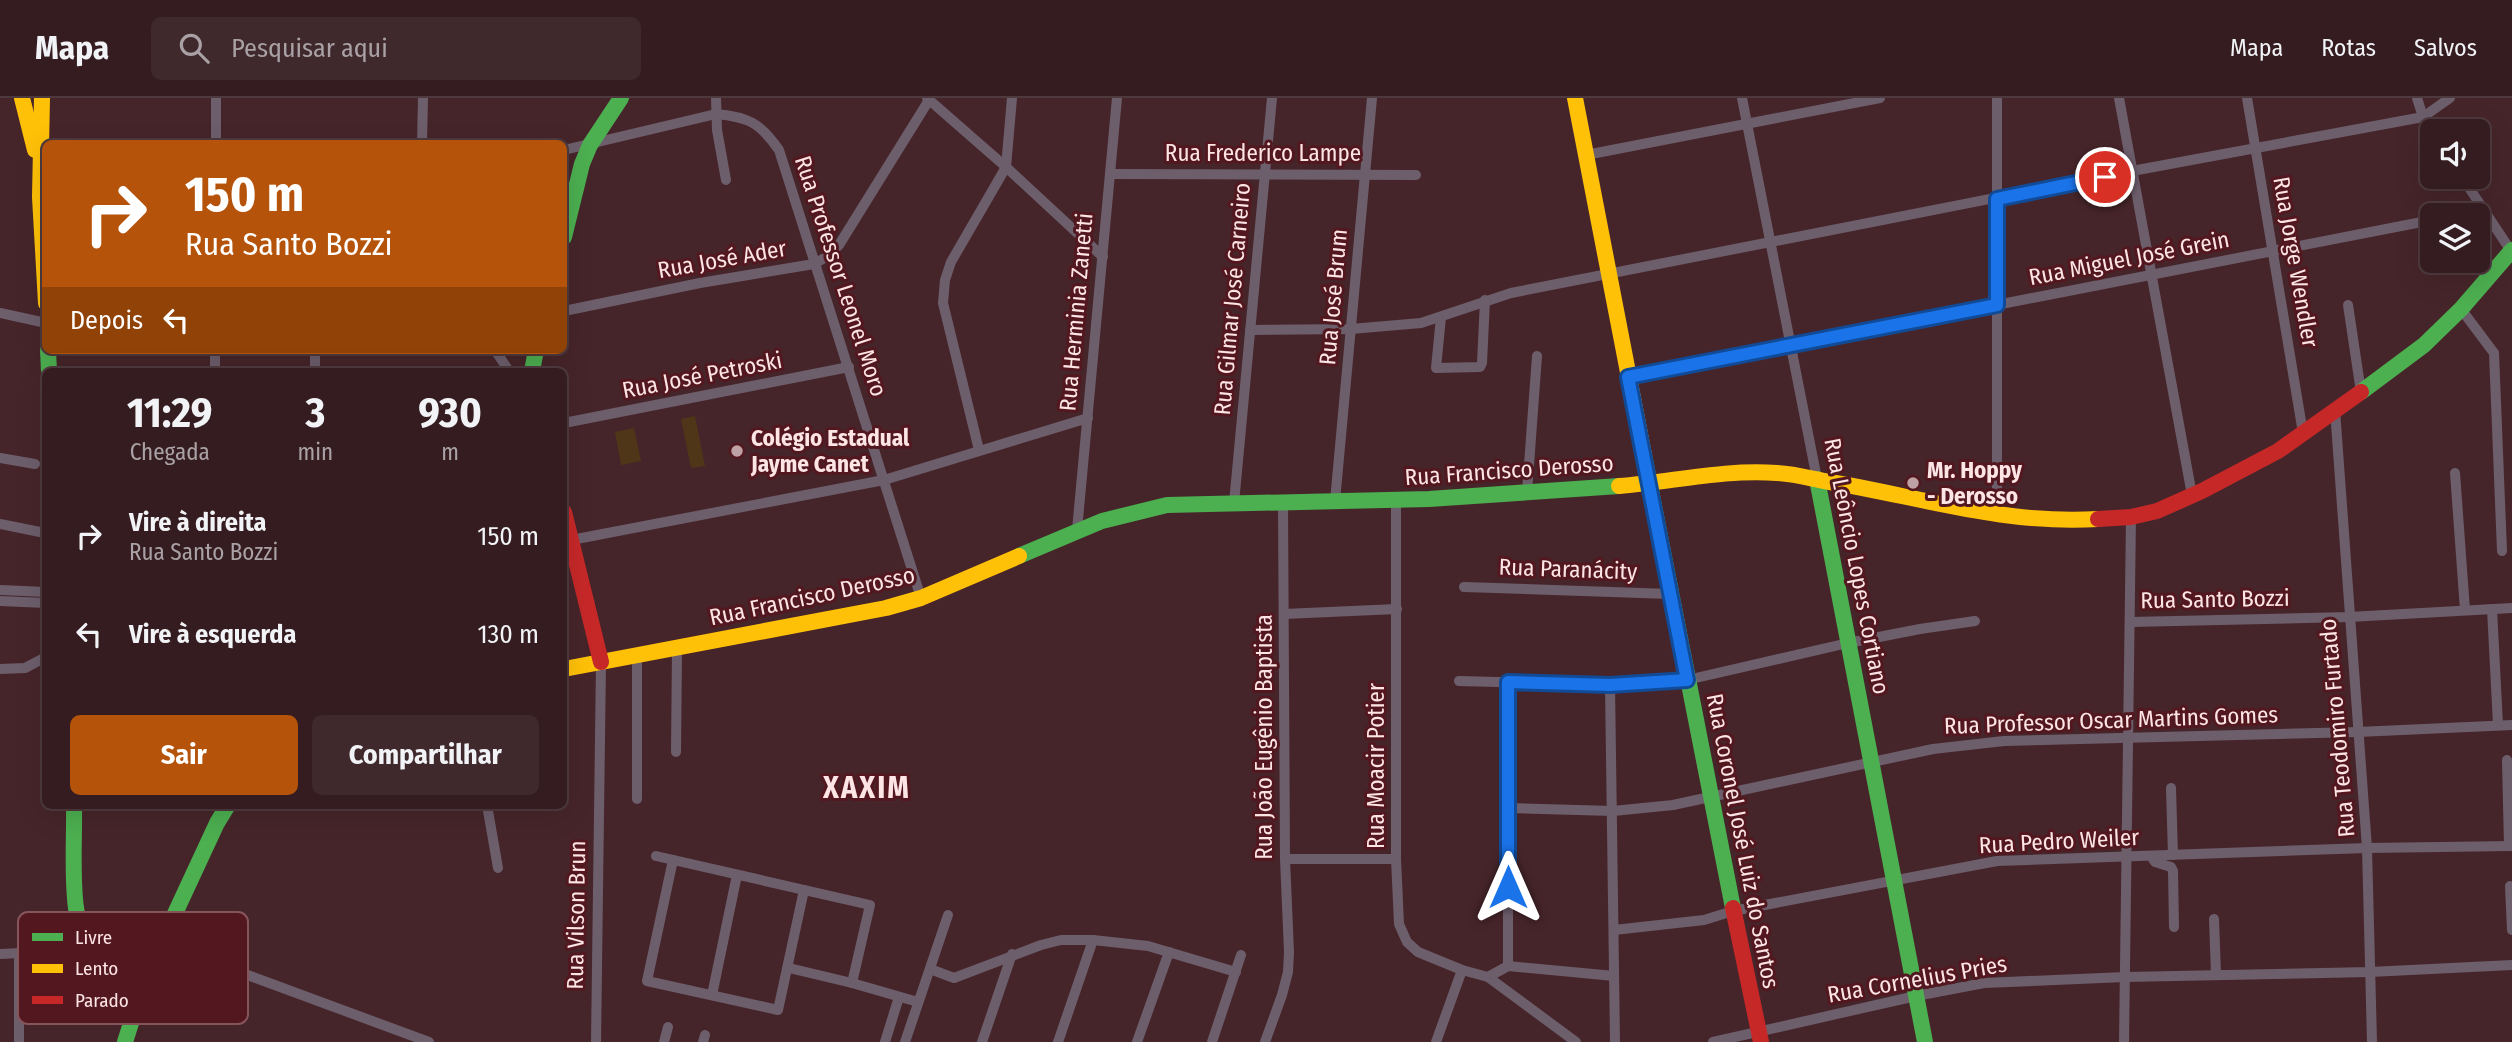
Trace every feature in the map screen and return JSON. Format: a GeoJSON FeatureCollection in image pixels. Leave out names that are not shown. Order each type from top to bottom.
{"type":"FeatureCollection","features":[{"type":"Feature","properties":{"kind":"main road"},"geometry":{"type":"LineString","coordinates":[[22,98],[41,173]]}},
{"type":"Feature","properties":{"kind":"main road"},"geometry":{"type":"LineString","coordinates":[[42,98],[42,203]]}},
{"type":"Feature","properties":{"kind":"main road"},"geometry":{"type":"LineString","coordinates":[[567,225],[582,164],[590,145],[621,98]]}},
{"type":"Feature","properties":{"kind":"main road","name":"Rua Coronel José Luiz do Santos"},"geometry":{"type":"LineString","coordinates":[[1574,98],[1759,1037]]}},
{"type":"Feature","properties":{"kind":"main road","name":"Rua Francisco Derosso"},"geometry":{"type":"LineString","coordinates":[[567,668],[886,608],[921,598],[1077,530],[1167,505],[1396,500],[1649,484],[1674,478],[1738,473],[1817,479],[1997,514],[2064,521],[2131,517],[2158,511],[2278,451],[2424,345],[2461,309],[2511,250]]}},
{"type":"Feature","properties":{"kind":"main road","name":"Rua Leôncio Lopes Cortiano"},"geometry":{"type":"LineString","coordinates":[[1817,479],[1925,1042]]}},
{"type":"Feature","properties":{"kind":"main road"},"geometry":{"type":"LineString","coordinates":[[567,540],[601,662]]}},
{"type":"Feature","properties":{"kind":"main road"},"geometry":{"type":"LineString","coordinates":[[74,809],[76,904],[79,912]]}},
{"type":"Feature","properties":{"kind":"main road"},"geometry":{"type":"LineString","coordinates":[[176,912],[225,809]]}},
{"type":"Feature","properties":{"kind":"main road"},"geometry":{"type":"LineString","coordinates":[[125,1042],[130,1024]]}},
{"type":"Feature","properties":{"kind":"street"},"geometry":{"type":"LineString","coordinates":[[216,98],[216,140]]}},
{"type":"Feature","properties":{"kind":"street"},"geometry":{"type":"LineString","coordinates":[[422,140],[423,98]]}},
{"type":"Feature","properties":{"kind":"street"},"geometry":{"type":"LineString","coordinates":[[716,98],[726,180]]}},
{"type":"Feature","properties":{"kind":"street"},"geometry":{"type":"LineString","coordinates":[[979,450],[943,303],[945,280],[951,262],[1006,167],[1013,98]]}},
{"type":"Feature","properties":{"kind":"street","name":"Rua Herminia Zanetti"},"geometry":{"type":"LineString","coordinates":[[1077,530],[1118,98]]}},
{"type":"Feature","properties":{"kind":"street","name":"Rua Gilmar José Carneiro"},"geometry":{"type":"LineString","coordinates":[[1234,503],[1272,98]]}},
{"type":"Feature","properties":{"kind":"street","name":"Rua José Brum"},"geometry":{"type":"LineString","coordinates":[[1335,501],[1373,98]]}},
{"type":"Feature","properties":{"kind":"street","name":"Rua Leôncio Lopes Cortiano"},"geometry":{"type":"LineString","coordinates":[[1742,98],[1817,479]]}},
{"type":"Feature","properties":{"kind":"street"},"geometry":{"type":"LineString","coordinates":[[1586,155],[1880,98]]}},
{"type":"Feature","properties":{"kind":"street"},"geometry":{"type":"LineString","coordinates":[[1997,98],[1997,514]]}},
{"type":"Feature","properties":{"kind":"street"},"geometry":{"type":"LineString","coordinates":[[2119,98],[2192,495]]}},
{"type":"Feature","properties":{"kind":"street","name":"Rua Jorge Wendler"},"geometry":{"type":"LineString","coordinates":[[2247,98],[2303,433]]}},
{"type":"Feature","properties":{"kind":"street"},"geometry":{"type":"LineString","coordinates":[[2417,98],[2423,117]]}},
{"type":"Feature","properties":{"kind":"street"},"geometry":{"type":"LineString","coordinates":[[1250,330],[1351,329],[1421,323],[1485,300],[1608,273],[2423,117],[2450,98]]}},
{"type":"Feature","properties":{"kind":"street"},"geometry":{"type":"LineString","coordinates":[[928,99],[1103,257]]}},
{"type":"Feature","properties":{"kind":"street","name":"Rua José Ader"},"geometry":{"type":"LineString","coordinates":[[567,310],[700,283],[814,264],[828,256],[839,245],[928,99]]}},
{"type":"Feature","properties":{"kind":"street","name":"Rua Professor Leonel Moro"},"geometry":{"type":"LineString","coordinates":[[567,149],[716,114],[754,122],[766,132],[779,150],[921,598]]}},
{"type":"Feature","properties":{"kind":"street","name":"Rua Frederico Lampe"},"geometry":{"type":"LineString","coordinates":[[1110,174],[1416,175]]}},
{"type":"Feature","properties":{"kind":"street"},"geometry":{"type":"LineString","coordinates":[[2490,219],[2511,250]]}},
{"type":"Feature","properties":{"kind":"street","name":"Rua Miguel José Grein"},"geometry":{"type":"LineString","coordinates":[[1628,377],[2420,222]]}},
{"type":"Feature","properties":{"kind":"street"},"geometry":{"type":"LineString","coordinates":[[1441,317],[1436,368],[1480,367],[1485,300]]}},
{"type":"Feature","properties":{"kind":"street"},"geometry":{"type":"LineString","coordinates":[[2348,305],[2361,392]]}},
{"type":"Feature","properties":{"kind":"street"},"geometry":{"type":"LineString","coordinates":[[2461,309],[2494,353],[2502,551]]}},
{"type":"Feature","properties":{"kind":"street"},"geometry":{"type":"LineString","coordinates":[[0,313],[42,322]]}},
{"type":"Feature","properties":{"kind":"street"},"geometry":{"type":"LineString","coordinates":[[1527,492],[1537,356]]}},
{"type":"Feature","properties":{"kind":"street","name":"Rua José Petroski"},"geometry":{"type":"LineString","coordinates":[[567,422],[849,368]]}},
{"type":"Feature","properties":{"kind":"street","name":"Rua Teodomiro Furtado"},"geometry":{"type":"LineString","coordinates":[[2335,410],[2367,848],[2372,1042]]}},
{"type":"Feature","properties":{"kind":"street"},"geometry":{"type":"LineString","coordinates":[[567,540],[884,480],[1088,418]]}},
{"type":"Feature","properties":{"kind":"street"},"geometry":{"type":"LineString","coordinates":[[0,457],[35,464]]}},
{"type":"Feature","properties":{"kind":"street"},"geometry":{"type":"LineString","coordinates":[[2455,473],[2465,611]]}},
{"type":"Feature","properties":{"kind":"street","name":"Rua Moacir Potier"},"geometry":{"type":"LineString","coordinates":[[1396,500],[1396,859],[1399,924],[1406,942],[1418,952],[1462,970],[1488,977]]}},
{"type":"Feature","properties":{"kind":"street","name":"Rua João Eugênio Baptista"},"geometry":{"type":"LineString","coordinates":[[1265,1042],[1288,972],[1283,502]]}},
{"type":"Feature","properties":{"kind":"street"},"geometry":{"type":"LineString","coordinates":[[2124,1042],[2131,517]]}},
{"type":"Feature","properties":{"kind":"street"},"geometry":{"type":"LineString","coordinates":[[0,524],[40,532]]}},
{"type":"Feature","properties":{"kind":"street","name":"Rua Paranácity"},"geometry":{"type":"LineString","coordinates":[[1464,587],[1670,594]]}},
{"type":"Feature","properties":{"kind":"street"},"geometry":{"type":"LineString","coordinates":[[0,590],[42,592]]}},
{"type":"Feature","properties":{"kind":"street"},"geometry":{"type":"LineString","coordinates":[[0,601],[42,603]]}},
{"type":"Feature","properties":{"kind":"street","name":"Rua Santo Bozzi"},"geometry":{"type":"LineString","coordinates":[[2130,621],[2349,617],[2512,608]]}},
{"type":"Feature","properties":{"kind":"street"},"geometry":{"type":"LineString","coordinates":[[1284,614],[1397,609]]}},
{"type":"Feature","properties":{"kind":"street"},"geometry":{"type":"LineString","coordinates":[[2492,609],[2498,725]]}},
{"type":"Feature","properties":{"kind":"street"},"geometry":{"type":"LineString","coordinates":[[1459,681],[1610,685],[1687,680],[1848,643],[1975,621]]}},
{"type":"Feature","properties":{"kind":"street"},"geometry":{"type":"LineString","coordinates":[[677,648],[677,752]]}},
{"type":"Feature","properties":{"kind":"street"},"geometry":{"type":"LineString","coordinates":[[637,655],[637,799]]}},
{"type":"Feature","properties":{"kind":"street"},"geometry":{"type":"LineString","coordinates":[[0,669],[25,668],[42,659]]}},
{"type":"Feature","properties":{"kind":"street","name":"Rua Vilson Brun"},"geometry":{"type":"LineString","coordinates":[[596,1042],[601,662]]}},
{"type":"Feature","properties":{"kind":"street"},"geometry":{"type":"LineString","coordinates":[[1508,682],[1508,966]]}},
{"type":"Feature","properties":{"kind":"street"},"geometry":{"type":"LineString","coordinates":[[1610,685],[1615,1042]]}},
{"type":"Feature","properties":{"kind":"street","name":"Rua Professor Oscar Martins Gomes"},"geometry":{"type":"LineString","coordinates":[[1509,808],[1613,811],[1673,805],[1933,749],[1966,745],[2512,725]]}},
{"type":"Feature","properties":{"kind":"street"},"geometry":{"type":"LineString","coordinates":[[2507,760],[2511,846]]}},
{"type":"Feature","properties":{"kind":"street"},"geometry":{"type":"LineString","coordinates":[[2171,788],[2173,855]]}},
{"type":"Feature","properties":{"kind":"street"},"geometry":{"type":"LineString","coordinates":[[488,809],[498,868]]}},
{"type":"Feature","properties":{"kind":"street","name":"Rua Pedro Weiler"},"geometry":{"type":"LineString","coordinates":[[1614,930],[1704,920],[1733,911],[1997,861],[2367,848],[2511,846]]}},
{"type":"Feature","properties":{"kind":"street"},"geometry":{"type":"LineString","coordinates":[[656,856],[870,905],[852,983]]}},
{"type":"Feature","properties":{"kind":"street"},"geometry":{"type":"LineString","coordinates":[[2151,856],[2155,862],[2171,867],[2173,871],[2174,927]]}},
{"type":"Feature","properties":{"kind":"street"},"geometry":{"type":"LineString","coordinates":[[1285,859],[1396,859]]}},
{"type":"Feature","properties":{"kind":"street"},"geometry":{"type":"LineString","coordinates":[[673,860],[647,981],[778,1010],[804,890]]}},
{"type":"Feature","properties":{"kind":"street"},"geometry":{"type":"LineString","coordinates":[[712,995],[737,875]]}},
{"type":"Feature","properties":{"kind":"street"},"geometry":{"type":"LineString","coordinates":[[2510,886],[2512,930]]}},
{"type":"Feature","properties":{"kind":"street"},"geometry":{"type":"LineString","coordinates":[[889,1030],[906,1039],[948,915]]}},
{"type":"Feature","properties":{"kind":"street"},"geometry":{"type":"LineString","coordinates":[[2214,919],[2216,975]]}},
{"type":"Feature","properties":{"kind":"street"},"geometry":{"type":"LineString","coordinates":[[930,969],[954,978],[1012,954],[1061,940],[1093,940],[1148,946],[1236,972]]}},
{"type":"Feature","properties":{"kind":"street"},"geometry":{"type":"LineString","coordinates":[[1058,1042],[1093,940]]}},
{"type":"Feature","properties":{"kind":"street"},"geometry":{"type":"LineString","coordinates":[[1148,946],[1163,970]]}},
{"type":"Feature","properties":{"kind":"street"},"geometry":{"type":"LineString","coordinates":[[1137,1042],[1169,952]]}},
{"type":"Feature","properties":{"kind":"street"},"geometry":{"type":"LineString","coordinates":[[0,954],[18,954]]}},
{"type":"Feature","properties":{"kind":"street"},"geometry":{"type":"LineString","coordinates":[[982,1042],[1012,954]]}},
{"type":"Feature","properties":{"kind":"street"},"geometry":{"type":"LineString","coordinates":[[1212,1042],[1241,955]]}},
{"type":"Feature","properties":{"kind":"street"},"geometry":{"type":"LineString","coordinates":[[989,963],[1005,976]]}},
{"type":"Feature","properties":{"kind":"street","name":"Rua Cornelius Pries"},"geometry":{"type":"LineString","coordinates":[[1713,1042],[1759,1037],[1916,996],[1984,984],[2512,965]]}},
{"type":"Feature","properties":{"kind":"street"},"geometry":{"type":"LineString","coordinates":[[1576,1042],[1488,977],[1508,966],[1614,975]]}},
{"type":"Feature","properties":{"kind":"street"},"geometry":{"type":"LineString","coordinates":[[789,968],[918,1002]]}},
{"type":"Feature","properties":{"kind":"street"},"geometry":{"type":"LineString","coordinates":[[1436,1042],[1462,970]]}},
{"type":"Feature","properties":{"kind":"street"},"geometry":{"type":"LineString","coordinates":[[248,975],[429,1042]]}},
{"type":"Feature","properties":{"kind":"street"},"geometry":{"type":"LineString","coordinates":[[885,1042],[899,997]]}},
{"type":"Feature","properties":{"kind":"street"},"geometry":{"type":"LineString","coordinates":[[19,1024],[19,1042]]}},
{"type":"Feature","properties":{"kind":"street"},"geometry":{"type":"LineString","coordinates":[[664,1042],[668,1027]]}},
{"type":"Feature","properties":{"kind":"shaded area"},"geometry":{"type":"Polygon","coordinates":[[[695,416],[705,466],[691,468],[681,419],[695,416]]]}},
{"type":"Feature","properties":{"kind":"shaded area"},"geometry":{"type":"Polygon","coordinates":[[[634,428],[641,461],[621,465],[615,432],[634,428]]]}},
{"type":"Feature","properties":{"kind":"traffic: fast"},"geometry":{"type":"LineString","coordinates":[[567,225],[582,164],[590,145],[621,98]]}},
{"type":"Feature","properties":{"kind":"traffic: fast"},"geometry":{"type":"LineString","coordinates":[[2361,392],[2424,345],[2461,309],[2512,250]]}},
{"type":"Feature","properties":{"kind":"traffic: fast"},"geometry":{"type":"LineString","coordinates":[[48,354],[49,368]]}},
{"type":"Feature","properties":{"kind":"traffic: fast"},"geometry":{"type":"LineString","coordinates":[[533,368],[535,354]]}},
{"type":"Feature","properties":{"kind":"traffic: fast"},"geometry":{"type":"LineString","coordinates":[[1644,455],[1733,908]]}},
{"type":"Feature","properties":{"kind":"traffic: fast"},"geometry":{"type":"LineString","coordinates":[[1817,479],[1925,1042]]}},
{"type":"Feature","properties":{"kind":"traffic: fast"},"geometry":{"type":"LineString","coordinates":[[1019,556],[1102,521],[1167,505],[1429,499],[1619,486]]}},
{"type":"Feature","properties":{"kind":"traffic: fast"},"geometry":{"type":"LineString","coordinates":[[74,809],[77,912]]}},
{"type":"Feature","properties":{"kind":"traffic: fast"},"geometry":{"type":"LineString","coordinates":[[176,912],[226,809]]}},
{"type":"Feature","properties":{"kind":"traffic: fast"},"geometry":{"type":"LineString","coordinates":[[125,1042],[131,1024]]}},
{"type":"Feature","properties":{"kind":"traffic: slow"},"geometry":{"type":"LineString","coordinates":[[22,98],[35,150]]}},
{"type":"Feature","properties":{"kind":"traffic: slow"},"geometry":{"type":"LineString","coordinates":[[42,98],[42,232]]}},
{"type":"Feature","properties":{"kind":"traffic: slow"},"geometry":{"type":"LineString","coordinates":[[1575,98],[1644,455]]}},
{"type":"Feature","properties":{"kind":"traffic: slow"},"geometry":{"type":"LineString","coordinates":[[1619,486],[1718,474],[1777,473],[1996,514],[2063,520],[2098,519]]}},
{"type":"Feature","properties":{"kind":"traffic: slow"},"geometry":{"type":"LineString","coordinates":[[567,668],[886,608],[921,598],[1019,556]]}},
{"type":"Feature","properties":{"kind":"traffic: jam"},"geometry":{"type":"LineString","coordinates":[[2098,519],[2131,517],[2157,511],[2202,491],[2278,451],[2361,392]]}},
{"type":"Feature","properties":{"kind":"traffic: jam"},"geometry":{"type":"LineString","coordinates":[[567,524],[601,662]]}},
{"type":"Feature","properties":{"kind":"traffic: jam"},"geometry":{"type":"LineString","coordinates":[[1733,908],[1761,1042]]}},
{"type":"Feature","properties":{"kind":"place","name":"Colégio Estadual Jayme Canet"},"geometry":{"type":"Point","coordinates":[737,451]}},
{"type":"Feature","properties":{"kind":"place","name":"Mr. Hoppy - Derosso"},"geometry":{"type":"Point","coordinates":[1913,483]}},
{"type":"Feature","properties":{"kind":"district","name":"XAXIM"},"geometry":{"type":"Point","coordinates":[867,788]}},
{"type":"Feature","properties":{"kind":"route"},"geometry":{"type":"LineString","coordinates":[[1508,887],[1508,682],[1610,685],[1687,680],[1628,377],[1997,305],[1997,199],[2105,177]]}}]}
